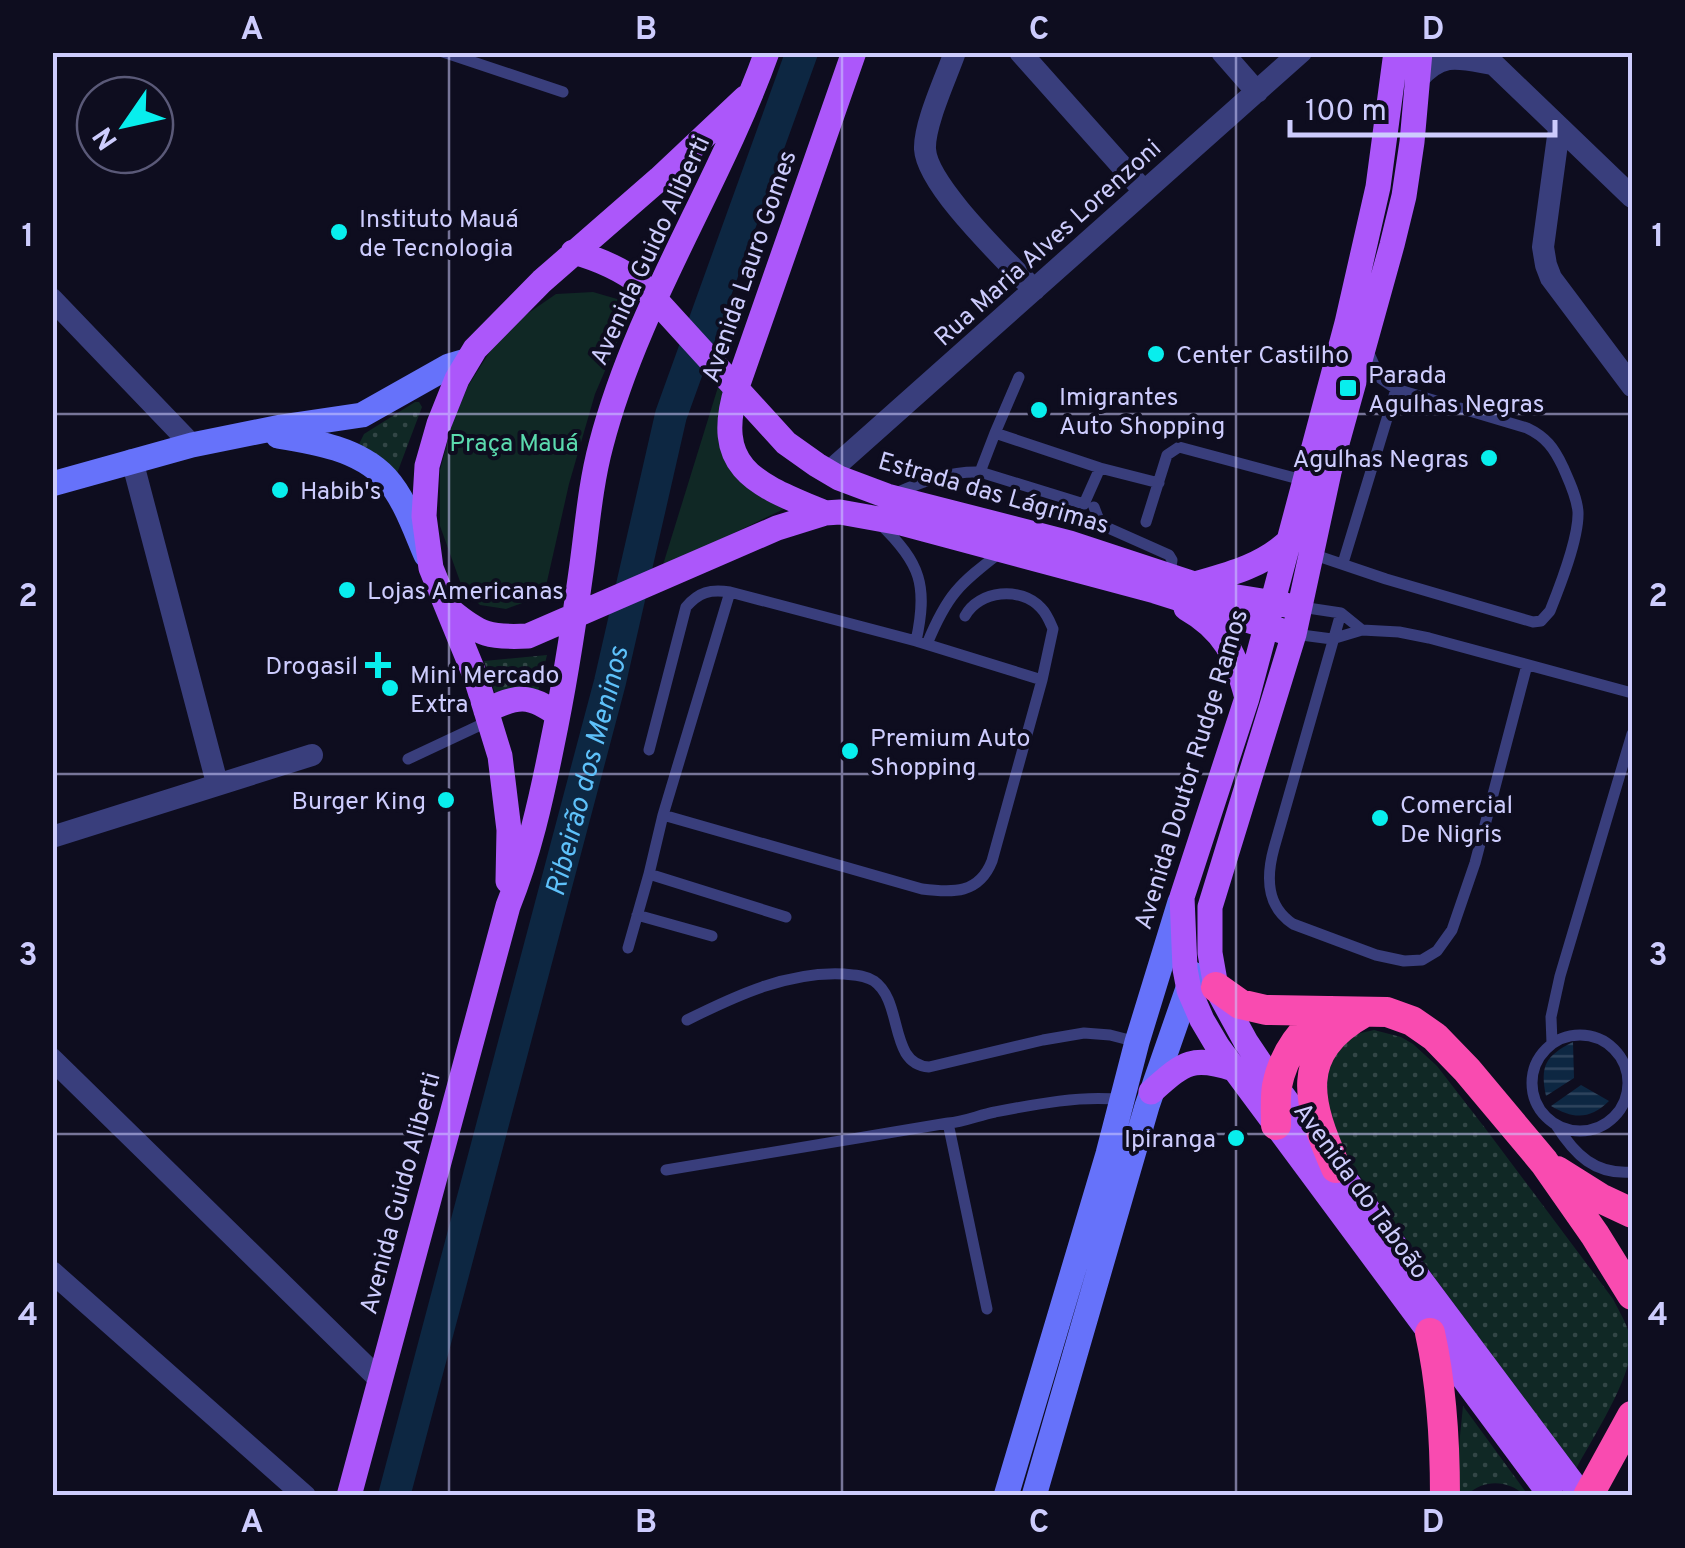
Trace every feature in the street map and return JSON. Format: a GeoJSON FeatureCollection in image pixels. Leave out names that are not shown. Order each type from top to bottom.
{"type":"FeatureCollection","features":[{"type":"Feature","properties":{"kind":"highway"},"geometry":{"type":"LineString","coordinates":[[1202,989],[1254,1008],[1403,1016],[1435,1036],[1544,1162],[1632,1296]]}},
{"type":"Feature","properties":{"kind":"highway"},"geometry":{"type":"LineString","coordinates":[[1276,1126],[1277,1088],[1283,1068],[1298,1038],[1310,1024],[1332,1010]]}},
{"type":"Feature","properties":{"kind":"highway"},"geometry":{"type":"LineString","coordinates":[[1336,1168],[1316,1120],[1312,1077],[1324,1048],[1364,1012]]}},
{"type":"Feature","properties":{"kind":"highway"},"geometry":{"type":"LineString","coordinates":[[1544,1162],[1600,1198],[1632,1213]]}},
{"type":"Feature","properties":{"kind":"highway"},"geometry":{"type":"LineString","coordinates":[[1430,1333],[1443,1415],[1445,1496]]}},
{"type":"Feature","properties":{"kind":"highway"},"geometry":{"type":"LineString","coordinates":[[1590,1488],[1630,1416]]}},
{"type":"Feature","properties":{"kind":"main road","name":"Avenida Guido Aliberti"},"geometry":{"type":"LineString","coordinates":[[348,1496],[508,906],[541,802],[571,650],[586,610],[600,447],[616,394],[664,306],[767,52]]}},
{"type":"Feature","properties":{"kind":"main road","name":"Avenida Lauro Gomes"},"geometry":{"type":"LineString","coordinates":[[825,512],[771,489],[749,473],[731,446],[728,430],[732,381],[854,52]]}},
{"type":"Feature","properties":{"kind":"main road","name":"Avenida Doutor Rudge Ramos"},"geometry":{"type":"LineString","coordinates":[[1182,897],[1248,698],[1346,323],[1378,186],[1396,52]]}},
{"type":"Feature","properties":{"kind":"main road"},"geometry":{"type":"LineString","coordinates":[[1294,634],[1329,472],[1367,381],[1365,344],[1404,196],[1420,52]]}},
{"type":"Feature","properties":{"kind":"main road","name":"Avenida Guido Aliberti"},"geometry":{"type":"LineString","coordinates":[[508,906],[510,830],[501,760],[476,678],[432,568],[424,516],[427,466],[449,396],[466,361],[503,319],[573,252],[660,179],[754,90]]}},
{"type":"Feature","properties":{"kind":"main road","name":"Estrada das Lágrimas"},"geometry":{"type":"LineString","coordinates":[[573,252],[613,265],[642,285],[786,443],[849,482],[880,507],[1002,551],[1231,596],[1270,615],[1294,634]]}},
{"type":"Feature","properties":{"kind":"main road","name":"Estrada das Lágrimas"},"geometry":{"type":"LineString","coordinates":[[450,611],[470,627],[502,637],[528,636],[777,528],[825,512],[880,507],[1070,543],[1270,615],[1301,607]]}},
{"type":"Feature","properties":{"kind":"main road"},"geometry":{"type":"LineString","coordinates":[[1248,698],[1230,646],[1197,614],[1173,583],[1256,565],[1288,541]]}},
{"type":"Feature","properties":{"kind":"main road","name":"Avenida do Taboão"},"geometry":{"type":"LineString","coordinates":[[1294,634],[1210,907],[1210,954],[1202,989],[1202,1020],[1234,1069],[1551,1496]]}},
{"type":"Feature","properties":{"kind":"main road"},"geometry":{"type":"LineString","coordinates":[[488,716],[516,698],[531,698],[558,714]]}},
{"type":"Feature","properties":{"kind":"main road","name":"Avenida do Taboão"},"geometry":{"type":"LineString","coordinates":[[1182,897],[1185,969],[1246,1042],[1336,1168],[1590,1488]]}},
{"type":"Feature","properties":{"kind":"main road"},"geometry":{"type":"LineString","coordinates":[[1141,1099],[1191,1063],[1203,1061],[1234,1069]]}},
{"type":"Feature","properties":{"kind":"street"},"geometry":{"type":"LineString","coordinates":[[955,52],[928,131],[927,162],[942,190],[1034,290]]}},
{"type":"Feature","properties":{"kind":"street"},"geometry":{"type":"LineString","coordinates":[[1020,52],[1144,192]]}},
{"type":"Feature","properties":{"kind":"street"},"geometry":{"type":"LineString","coordinates":[[1222,52],[1256,92]]}},
{"type":"Feature","properties":{"kind":"street","name":"Rua Maria Alves Lorenzoni"},"geometry":{"type":"LineString","coordinates":[[829,472],[1301,52]]}},
{"type":"Feature","properties":{"kind":"street"},"geometry":{"type":"LineString","coordinates":[[1418,79],[1439,60],[1486,58],[1632,196]]}},
{"type":"Feature","properties":{"kind":"street"},"geometry":{"type":"LineString","coordinates":[[1559,128],[1543,247],[1546,265],[1551,278],[1632,386]]}},
{"type":"Feature","properties":{"kind":"street"},"geometry":{"type":"LineString","coordinates":[[52,299],[192,444]]}},
{"type":"Feature","properties":{"kind":"street"},"geometry":{"type":"LineString","coordinates":[[52,484],[192,444],[362,415],[449,366],[466,361]]}},
{"type":"Feature","properties":{"kind":"street"},"geometry":{"type":"LineString","coordinates":[[258,433],[338,449],[386,478],[405,508],[432,568]]}},
{"type":"Feature","properties":{"kind":"street"},"geometry":{"type":"LineString","coordinates":[[132,460],[217,783]]}},
{"type":"Feature","properties":{"kind":"street"},"geometry":{"type":"LineString","coordinates":[[52,836],[312,754]]}},
{"type":"Feature","properties":{"kind":"street","name":"Avenida Doutor Rudge Ramos"},"geometry":{"type":"LineString","coordinates":[[1034,1496],[1141,1099],[1137,1042],[1182,897]]}},
{"type":"Feature","properties":{"kind":"street","name":"Avenida Doutor Rudge Ramos"},"geometry":{"type":"LineString","coordinates":[[1006,1496],[1141,1099],[1202,989]]}},
{"type":"Feature","properties":{"kind":"street"},"geometry":{"type":"LineString","coordinates":[[52,1059],[380,1380]]}},
{"type":"Feature","properties":{"kind":"street"},"geometry":{"type":"LineString","coordinates":[[52,1272],[305,1496]]}},
{"type":"Feature","properties":{"kind":"lane"},"geometry":{"type":"LineString","coordinates":[[443,52],[563,92]]}},
{"type":"Feature","properties":{"kind":"lane"},"geometry":{"type":"LineString","coordinates":[[980,472],[1019,377]]}},
{"type":"Feature","properties":{"kind":"lane"},"geometry":{"type":"LineString","coordinates":[[1312,554],[1533,622],[1541,621],[1550,611],[1561,579],[1578,511],[1570,482],[1547,439],[1527,428],[1367,381]]}},
{"type":"Feature","properties":{"kind":"lane"},"geometry":{"type":"LineString","coordinates":[[1343,563],[1396,389]]}},
{"type":"Feature","properties":{"kind":"lane"},"geometry":{"type":"LineString","coordinates":[[995,433],[1159,483]]}},
{"type":"Feature","properties":{"kind":"lane"},"geometry":{"type":"LineString","coordinates":[[1146,522],[1167,455],[1178,446],[1295,478]]}},
{"type":"Feature","properties":{"kind":"lane"},"geometry":{"type":"LineString","coordinates":[[922,642],[921,582],[880,507],[928,480],[959,471],[980,472],[1084,504],[1100,468]]}},
{"type":"Feature","properties":{"kind":"lane"},"geometry":{"type":"LineString","coordinates":[[1094,507],[1099,520],[1116,533],[1169,555],[1173,583]]}},
{"type":"Feature","properties":{"kind":"lane"},"geometry":{"type":"LineString","coordinates":[[922,642],[964,580],[1002,551]]}},
{"type":"Feature","properties":{"kind":"lane"},"geometry":{"type":"LineString","coordinates":[[649,750],[686,607],[703,592],[730,592],[922,642],[1042,680]]}},
{"type":"Feature","properties":{"kind":"lane"},"geometry":{"type":"LineString","coordinates":[[628,948],[730,592]]}},
{"type":"Feature","properties":{"kind":"lane"},"geometry":{"type":"LineString","coordinates":[[663,815],[922,889],[944,892],[978,883],[992,861],[1053,629],[1043,610],[1022,596],[988,596],[964,616]]}},
{"type":"Feature","properties":{"kind":"lane"},"geometry":{"type":"LineString","coordinates":[[1301,607],[1341,613],[1362,630]]}},
{"type":"Feature","properties":{"kind":"lane"},"geometry":{"type":"LineString","coordinates":[[1341,613],[1268,869],[1269,887],[1283,917],[1294,924],[1376,954],[1404,961],[1422,960],[1437,950],[1452,930],[1475,863],[1526,665]]}},
{"type":"Feature","properties":{"kind":"lane"},"geometry":{"type":"LineString","coordinates":[[1294,634],[1332,638],[1362,630],[1399,632],[1632,694]]}},
{"type":"Feature","properties":{"kind":"lane"},"geometry":{"type":"LineString","coordinates":[[408,759],[488,716]]}},
{"type":"Feature","properties":{"kind":"lane"},"geometry":{"type":"LineString","coordinates":[[1552,1043],[1551,1017],[1560,976],[1632,734]]}},
{"type":"Feature","properties":{"kind":"lane"},"geometry":{"type":"LineString","coordinates":[[648,874],[786,917]]}},
{"type":"Feature","properties":{"kind":"lane"},"geometry":{"type":"LineString","coordinates":[[637,915],[712,936]]}},
{"type":"Feature","properties":{"kind":"lane"},"geometry":{"type":"LineString","coordinates":[[687,1020],[751,991],[829,974],[860,976],[883,990],[904,1052],[919,1066],[1084,1033],[1110,1034],[1137,1042]]}},
{"type":"Feature","properties":{"kind":"lane"},"geometry":{"type":"LineString","coordinates":[[1556,1126],[1577,1132],[1598,1128],[1616,1116],[1627,1097],[1629,1061],[1594,1036],[1572,1035],[1552,1043],[1538,1059],[1532,1091],[1540,1111],[1581,1158],[1602,1170],[1632,1172]]}},
{"type":"Feature","properties":{"kind":"lane"},"geometry":{"type":"LineString","coordinates":[[666,1170],[959,1122],[991,1112],[1058,1102],[1141,1099]]}},
{"type":"Feature","properties":{"kind":"lane"},"geometry":{"type":"LineString","coordinates":[[948,1122],[986,1310]]}},
{"type":"Feature","properties":{"kind":"green space","name":"Praça Mauá"},"geometry":{"type":"Polygon","coordinates":[[[593,292],[624,301],[631,310],[595,394],[569,484],[544,595],[506,609],[480,605],[462,587],[440,526],[440,470],[453,421],[468,386],[494,345],[524,316],[556,294],[593,292]]]}},
{"type":"Feature","properties":{"kind":"green space"},"geometry":{"type":"Polygon","coordinates":[[[718,387],[724,394],[720,414],[788,507],[662,568],[718,387]]]}},
{"type":"Feature","properties":{"kind":"green space"},"geometry":{"type":"Polygon","coordinates":[[[415,402],[422,407],[396,476],[359,444],[364,434],[415,402]]]}},
{"type":"Feature","properties":{"kind":"green space"},"geometry":{"type":"Polygon","coordinates":[[[547,655],[538,692],[496,696],[484,661],[547,655]]]}},
{"type":"Feature","properties":{"kind":"green space"},"geometry":{"type":"Polygon","coordinates":[[[1374,1030],[1401,1037],[1437,1066],[1613,1299],[1624,1321],[1631,1344],[1625,1373],[1576,1469],[1353,1167],[1329,1127],[1322,1070],[1352,1035],[1374,1030]]]}},
{"type":"Feature","properties":{"kind":"green space"},"geometry":{"type":"Polygon","coordinates":[[[1463,1406],[1528,1495],[1496,1483],[1454,1496],[1463,1406]]]}},
{"type":"Feature","properties":{"kind":"water"},"geometry":{"type":"Polygon","coordinates":[[[1573,1042],[1574,1078],[1546,1096],[1547,1063],[1573,1042]]]}},
{"type":"Feature","properties":{"kind":"water"},"geometry":{"type":"Polygon","coordinates":[[[1581,1085],[1609,1101],[1595,1112],[1581,1116],[1551,1106],[1581,1085]]]}},
{"type":"Feature","properties":{"kind":"waterway","name":"Ribeirão dos Meninos"},"geometry":{"type":"LineString","coordinates":[[394,1496],[610,682],[671,415],[802,52]]}},
{"type":"Feature","properties":{"kind":"place","name":"Instituto Mauá de Tecnologia"},"geometry":{"type":"Point","coordinates":[339,232]}},
{"type":"Feature","properties":{"kind":"place","name":"Center Castilho"},"geometry":{"type":"Point","coordinates":[1156,354]}},
{"type":"Feature","properties":{"kind":"place","name":"Parada Agulhas Negras"},"geometry":{"type":"Point","coordinates":[1348,388]}},
{"type":"Feature","properties":{"kind":"place","name":"Imigrantes Auto Shopping"},"geometry":{"type":"Point","coordinates":[1039,410]}},
{"type":"Feature","properties":{"kind":"place","name":"Agulhas Negras"},"geometry":{"type":"Point","coordinates":[1489,458]}},
{"type":"Feature","properties":{"kind":"place","name":"Habib's"},"geometry":{"type":"Point","coordinates":[280,490]}},
{"type":"Feature","properties":{"kind":"place","name":"Lojas Americanas"},"geometry":{"type":"Point","coordinates":[347,590]}},
{"type":"Feature","properties":{"kind":"place","name":"Drogasil"},"geometry":{"type":"Point","coordinates":[378,665]}},
{"type":"Feature","properties":{"kind":"place","name":"Mini Mercado Extra"},"geometry":{"type":"Point","coordinates":[390,688]}},
{"type":"Feature","properties":{"kind":"place","name":"Premium Auto Shopping"},"geometry":{"type":"Point","coordinates":[850,751]}},
{"type":"Feature","properties":{"kind":"place","name":"Burger King"},"geometry":{"type":"Point","coordinates":[446,800]}},
{"type":"Feature","properties":{"kind":"place","name":"Comercial De Nigris"},"geometry":{"type":"Point","coordinates":[1380,818]}},
{"type":"Feature","properties":{"kind":"place","name":"Ipiranga"},"geometry":{"type":"Point","coordinates":[1236,1138]}}]}
